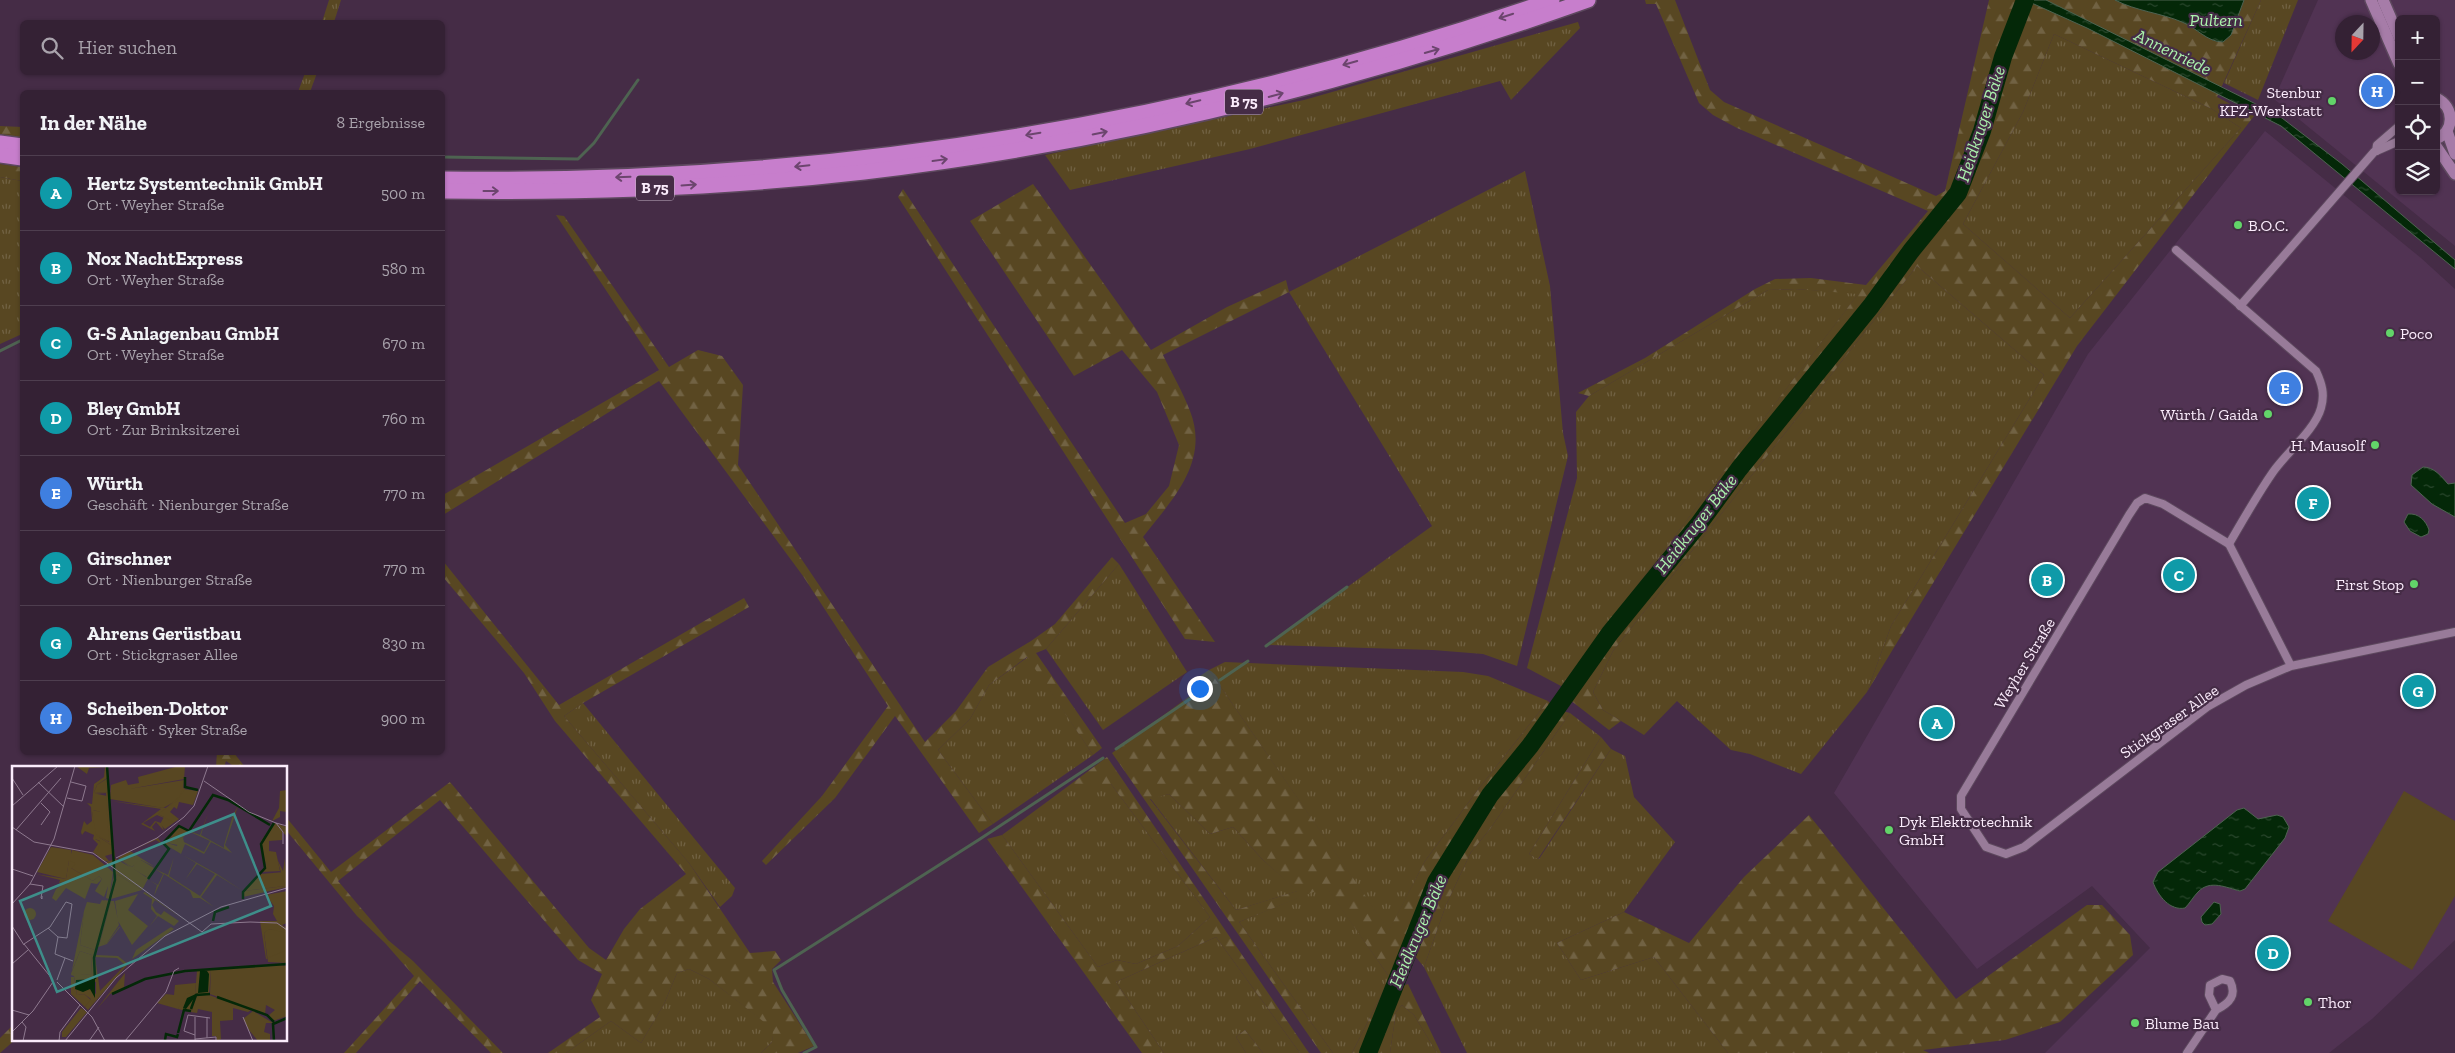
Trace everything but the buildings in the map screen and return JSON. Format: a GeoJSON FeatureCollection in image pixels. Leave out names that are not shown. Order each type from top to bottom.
{"type":"FeatureCollection","features":[{"type":"Feature","properties":{"kind":"highway","name":"B 75"},"geometry":{"type":"LineString","coordinates":[[445,179],[640,177],[773,168],[851,161],[995,141],[1163,109],[1263,86],[1424,42],[1552,0]]}},
{"type":"Feature","properties":{"kind":"highway","name":"B 75"},"geometry":{"type":"LineString","coordinates":[[445,191],[641,189],[778,180],[866,171],[999,152],[1148,124],[1274,95],[1462,42],[1588,0]]}},
{"type":"Feature","properties":{"kind":"highway"},"geometry":{"type":"LineString","coordinates":[[0,143],[20,146]]}},
{"type":"Feature","properties":{"kind":"highway"},"geometry":{"type":"LineString","coordinates":[[0,155],[20,158]]}},
{"type":"Feature","properties":{"kind":"main road"},"geometry":{"type":"LineString","coordinates":[[2371,0],[2397,60]]}},
{"type":"Feature","properties":{"kind":"main road"},"geometry":{"type":"LineString","coordinates":[[2383,0],[2395,28]]}},
{"type":"Feature","properties":{"kind":"main road"},"geometry":{"type":"LineString","coordinates":[[2440,137],[2447,132],[2453,116],[2451,104]]}},
{"type":"Feature","properties":{"kind":"main road"},"geometry":{"type":"LineString","coordinates":[[2447,132],[2455,154]]}},
{"type":"Feature","properties":{"kind":"main road"},"geometry":{"type":"LineString","coordinates":[[2439,150],[2455,174]]}},
{"type":"Feature","properties":{"kind":"street"},"geometry":{"type":"LineString","coordinates":[[2376,151],[2377,145],[2395,129]]}},
{"type":"Feature","properties":{"kind":"street"},"geometry":{"type":"LineString","coordinates":[[2240,306],[2376,151],[2395,143]]}},
{"type":"Feature","properties":{"kind":"street"},"geometry":{"type":"LineString","coordinates":[[2176,250],[2316,371],[2322,383],[2323,398],[2320,410],[2314,421],[2273,472],[2228,544],[2291,666]]}},
{"type":"Feature","properties":{"kind":"street","name":"Weyher Straße"},"geometry":{"type":"LineString","coordinates":[[2006,854],[1986,847],[1961,809],[1961,796],[2137,503],[2145,498],[2152,499],[2228,544]]}},
{"type":"Feature","properties":{"kind":"street","name":"Stickgraser Allee"},"geometry":{"type":"LineString","coordinates":[[2006,854],[2024,847],[2207,707],[2254,681],[2291,666],[2455,632]]}},
{"type":"Feature","properties":{"kind":"street"},"geometry":{"type":"LineString","coordinates":[[2187,1053],[2216,1010]]}},
{"type":"Feature","properties":{"kind":"shaded area"},"geometry":{"type":"Polygon","coordinates":[[[2318,0],[2455,0],[2455,246],[2274,99],[2318,0]]]}},
{"type":"Feature","properties":{"kind":"shaded area"},"geometry":{"type":"Polygon","coordinates":[[[2265,131],[2421,258],[2455,289],[2455,940],[2372,1019],[2329,1053],[2045,1053],[2150,948],[2092,886],[1977,969],[1834,793],[2088,354],[2265,131]]]}},
{"type":"Feature","properties":{"kind":"green space"},"geometry":{"type":"Polygon","coordinates":[[[329,0],[341,0],[335,20],[323,20],[329,0]]]}},
{"type":"Feature","properties":{"kind":"green space"},"geometry":{"type":"Polygon","coordinates":[[[1645,0],[1675,0],[1710,90],[1724,102],[1936,196],[1945,191],[1989,0],[2115,0],[2131,7],[2182,22],[2212,40],[2223,42],[2231,35],[2244,0],[2261,0],[2217,97],[2254,116],[2077,346],[1867,692],[1891,626],[2044,375],[1917,266],[1613,651],[1593,692],[1603,710],[1621,721],[1609,730],[1570,700],[1611,635],[1699,527],[1750,458],[1948,209],[1946,206],[1871,304],[1634,599],[1566,691],[1561,686],[1858,294],[1795,289],[1768,290],[1589,396],[1578,393],[1645,358],[1755,289],[1775,279],[1811,278],[1866,285],[1928,211],[1737,128],[1713,115],[1699,103],[1656,4],[1646,4],[1645,0]],[[2054,34],[2023,112],[1963,224],[2070,318],[2241,128],[2212,109],[2054,34]]]}},
{"type":"Feature","properties":{"kind":"green space"},"geometry":{"type":"Polygon","coordinates":[[[2261,0],[2298,0],[2258,100],[2224,83],[2261,0]]]}},
{"type":"Feature","properties":{"kind":"green space"},"geometry":{"type":"Polygon","coordinates":[[[1578,22],[1580,28],[1511,100],[1500,81],[1250,149],[1070,190],[1045,155],[1304,100],[1578,22]]]}},
{"type":"Feature","properties":{"kind":"green space"},"geometry":{"type":"Polygon","coordinates":[[[2054,34],[2212,109],[2241,128],[2070,318],[1963,224],[2023,112],[2054,34]]]}},
{"type":"Feature","properties":{"kind":"green space"},"geometry":{"type":"Polygon","coordinates":[[[304,75],[316,75],[311,90],[299,90],[304,75]]]}},
{"type":"Feature","properties":{"kind":"green space"},"geometry":{"type":"Polygon","coordinates":[[[0,126],[20,127],[20,140],[0,137],[0,126]]]}},
{"type":"Feature","properties":{"kind":"green space"},"geometry":{"type":"Polygon","coordinates":[[[0,164],[20,167],[20,181],[0,177],[0,164]]]}},
{"type":"Feature","properties":{"kind":"green space"},"geometry":{"type":"Polygon","coordinates":[[[1525,171],[1550,286],[1563,433],[1568,456],[1517,666],[1483,654],[1433,650],[1267,645],[1432,526],[1289,292],[1525,171]]]}},
{"type":"Feature","properties":{"kind":"green space"},"geometry":{"type":"Polygon","coordinates":[[[0,177],[20,181],[20,335],[0,344],[0,177]]]}},
{"type":"Feature","properties":{"kind":"green space"},"geometry":{"type":"Polygon","coordinates":[[[1033,184],[1151,350],[1227,307],[1286,280],[1289,292],[1163,355],[1190,411],[1195,430],[1195,447],[1192,464],[1185,479],[1176,494],[1143,537],[1215,642],[1185,639],[898,197],[903,189],[1125,523],[1146,514],[1169,486],[1179,445],[1157,392],[1122,350],[1074,376],[970,221],[1033,184]]]}},
{"type":"Feature","properties":{"kind":"green space"},"geometry":{"type":"Polygon","coordinates":[[[556,215],[564,216],[669,367],[698,350],[722,356],[743,385],[738,465],[925,742],[956,711],[988,667],[1055,624],[1112,557],[1119,564],[1046,649],[1036,653],[1102,748],[1093,755],[1027,657],[989,685],[970,719],[938,750],[993,824],[979,833],[895,716],[835,798],[766,865],[762,861],[822,796],[888,706],[803,576],[659,381],[445,514],[445,494],[659,370],[556,215]]]}},
{"type":"Feature","properties":{"kind":"green space"},"geometry":{"type":"Polygon","coordinates":[[[1917,266],[2044,375],[1891,626],[1867,692],[1801,774],[1750,754],[1731,750],[1677,701],[1644,735],[1603,710],[1593,692],[1613,651],[1917,266]]]}},
{"type":"Feature","properties":{"kind":"green space"},"geometry":{"type":"Polygon","coordinates":[[[1795,289],[1859,293],[1561,686],[1527,668],[1577,478],[1576,412],[1589,396],[1768,290],[1795,289]]]}},
{"type":"Feature","properties":{"kind":"green space"},"geometry":{"type":"Polygon","coordinates":[[[445,563],[559,705],[744,598],[749,607],[583,703],[564,716],[689,863],[750,953],[775,951],[781,960],[772,969],[773,982],[814,1046],[798,1053],[761,1053],[772,1042],[773,1029],[709,979],[689,969],[677,973],[664,1004],[641,1043],[611,1021],[566,1053],[548,1053],[600,1017],[591,1000],[602,974],[578,960],[440,800],[338,881],[388,940],[413,961],[503,1053],[491,1053],[420,981],[356,1053],[344,1053],[414,976],[385,943],[357,916],[288,832],[288,819],[331,872],[450,782],[589,948],[606,960],[624,929],[640,909],[686,874],[555,721],[524,673],[445,579],[445,563]]]}},
{"type":"Feature","properties":{"kind":"green space"},"geometry":{"type":"Polygon","coordinates":[[[1119,564],[1187,672],[1103,730],[1046,649],[1119,564]]]}},
{"type":"Feature","properties":{"kind":"green space"},"geometry":{"type":"Polygon","coordinates":[[[1028,657],[1093,755],[993,824],[938,750],[970,719],[989,685],[1028,657]]]}},
{"type":"Feature","properties":{"kind":"green space"},"geometry":{"type":"Polygon","coordinates":[[[1225,662],[1463,672],[1488,676],[1548,701],[1425,861],[1389,931],[1209,670],[1225,662]]]}},
{"type":"Feature","properties":{"kind":"green space"},"geometry":{"type":"Polygon","coordinates":[[[1209,670],[1389,930],[1425,861],[1480,787],[1548,701],[1554,708],[1486,796],[1436,878],[1365,1053],[1352,1053],[1390,978],[1326,887],[1239,922],[1333,1053],[1321,1053],[1112,753],[1202,687],[1197,678],[1209,670]],[[1169,794],[1150,799],[1236,910],[1297,891],[1262,859],[1233,827],[1210,834],[1169,794]]]}},
{"type":"Feature","properties":{"kind":"green space"},"geometry":{"type":"Polygon","coordinates":[[[583,703],[735,888],[732,896],[720,907],[689,863],[564,716],[583,703]]]}},
{"type":"Feature","properties":{"kind":"green space"},"geometry":{"type":"Polygon","coordinates":[[[1559,710],[1570,713],[1490,829],[1471,852],[1446,905],[1424,967],[1410,950],[1437,883],[1491,797],[1559,710]]]}},
{"type":"Feature","properties":{"kind":"green space"},"geometry":{"type":"Polygon","coordinates":[[[1570,713],[1601,737],[1529,854],[1539,859],[1611,749],[1625,756],[1634,797],[1675,842],[1624,912],[1557,943],[1581,980],[1654,957],[1728,1053],[1467,1053],[1424,967],[1446,905],[1471,852],[1490,829],[1570,713]]]}},
{"type":"Feature","properties":{"kind":"green space"},"geometry":{"type":"Polygon","coordinates":[[[1601,737],[1611,749],[1538,859],[1529,854],[1601,737]]]}},
{"type":"Feature","properties":{"kind":"green space"},"geometry":{"type":"Polygon","coordinates":[[[217,755],[236,755],[244,766],[234,766],[226,761],[224,766],[216,766],[217,755]]]}},
{"type":"Feature","properties":{"kind":"green space"},"geometry":{"type":"Polygon","coordinates":[[[1107,757],[1309,1053],[1300,1053],[1216,937],[1116,982],[1164,1053],[1142,1053],[987,839],[1002,835],[1098,967],[1117,960],[1136,964],[1178,946],[1210,917],[1111,784],[1071,784],[1107,757]]]}},
{"type":"Feature","properties":{"kind":"green space"},"geometry":{"type":"Polygon","coordinates":[[[1071,784],[1111,784],[1210,917],[1178,946],[1136,964],[1117,960],[1098,967],[1002,835],[1071,784]]]}},
{"type":"Feature","properties":{"kind":"green space"},"geometry":{"type":"Polygon","coordinates":[[[2404,791],[2455,821],[2455,896],[2412,970],[2328,921],[2404,791]]]}},
{"type":"Feature","properties":{"kind":"green space"},"geometry":{"type":"Polygon","coordinates":[[[1169,794],[1210,834],[1233,827],[1262,859],[1298,891],[1236,910],[1150,798],[1169,794]]]}},
{"type":"Feature","properties":{"kind":"green space"},"geometry":{"type":"Polygon","coordinates":[[[1809,815],[1956,999],[2087,905],[2102,905],[2130,935],[2133,955],[2060,1022],[2005,1040],[1923,1050],[1929,1053],[1728,1053],[1654,957],[1581,980],[1557,943],[1624,912],[1689,943],[1744,877],[1809,815]]]}},
{"type":"Feature","properties":{"kind":"green space"},"geometry":{"type":"Polygon","coordinates":[[[1326,886],[1390,978],[1352,1053],[1333,1053],[1239,922],[1326,886]]]}},
{"type":"Feature","properties":{"kind":"green space"},"geometry":{"type":"Polygon","coordinates":[[[1216,937],[1300,1053],[1263,1053],[1245,1030],[1236,1037],[1246,1053],[1164,1053],[1116,982],[1216,937]]]}},
{"type":"Feature","properties":{"kind":"green space"},"geometry":{"type":"Polygon","coordinates":[[[689,969],[709,979],[774,1029],[772,1042],[761,1053],[566,1053],[611,1021],[641,1043],[664,1004],[677,973],[689,969]]]}},
{"type":"Feature","properties":{"kind":"green space"},"geometry":{"type":"Polygon","coordinates":[[[1408,984],[1441,1053],[1437,1053],[1414,1015],[1402,1005],[1396,1012],[1390,1053],[1370,1053],[1396,988],[1408,984]]]}},
{"type":"Feature","properties":{"kind":"green space"},"geometry":{"type":"Polygon","coordinates":[[[1402,1005],[1414,1015],[1437,1053],[1390,1053],[1396,1012],[1402,1005]]]}},
{"type":"Feature","properties":{"kind":"green space"},"geometry":{"type":"Polygon","coordinates":[[[12,1026],[12,1040],[15,1040],[0,1053],[0,1038],[12,1026]]]}},
{"type":"Feature","properties":{"kind":"green space"},"geometry":{"type":"Polygon","coordinates":[[[1245,1030],[1263,1053],[1246,1053],[1236,1037],[1245,1030]]]}},
{"type":"Feature","properties":{"kind":"water"},"geometry":{"type":"Polygon","coordinates":[[[2025,0],[2046,0],[2278,115],[2342,164],[2455,260],[2455,269],[2281,126],[2087,28],[2025,0]]]}},
{"type":"Feature","properties":{"kind":"water","name":"Pultern"},"geometry":{"type":"Polygon","coordinates":[[[2115,0],[2244,0],[2231,35],[2223,42],[2212,40],[2182,22],[2131,7],[2115,0]]]}},
{"type":"Feature","properties":{"kind":"water"},"geometry":{"type":"Polygon","coordinates":[[[2423,467],[2434,470],[2448,484],[2455,483],[2455,517],[2432,504],[2411,485],[2412,475],[2423,467]]]}},
{"type":"Feature","properties":{"kind":"water"},"geometry":{"type":"Polygon","coordinates":[[[2408,514],[2422,518],[2428,527],[2428,534],[2421,537],[2410,531],[2404,522],[2408,514]]]}},
{"type":"Feature","properties":{"kind":"water"},"geometry":{"type":"Polygon","coordinates":[[[2244,808],[2258,819],[2277,815],[2283,817],[2289,827],[2285,838],[2245,889],[2240,891],[2213,885],[2208,886],[2198,892],[2185,908],[2174,907],[2165,901],[2153,882],[2158,872],[2237,810],[2244,808]]]}},
{"type":"Feature","properties":{"kind":"water"},"geometry":{"type":"Polygon","coordinates":[[[2214,902],[2220,904],[2221,914],[2212,924],[2205,925],[2201,917],[2214,902]]]}},
{"type":"Feature","properties":{"kind":"waterway","name":"Heidkruger Bäke"},"geometry":{"type":"LineString","coordinates":[[1368,1053],[1436,882],[1490,795],[1530,746],[1610,633],[1698,525],[1739,469],[1871,306],[1911,251],[1958,193],[1982,131],[2003,57],[2025,0]]}},
{"type":"Feature","properties":{"kind":"waterway"},"geometry":{"type":"LineString","coordinates":[[445,157],[578,159],[594,143],[638,80]]}},
{"type":"Feature","properties":{"kind":"waterway"},"geometry":{"type":"LineString","coordinates":[[0,351],[20,341]]}},
{"type":"Feature","properties":{"kind":"waterway"},"geometry":{"type":"LineString","coordinates":[[1266,646],[1347,587]]}},
{"type":"Feature","properties":{"kind":"waterway"},"geometry":{"type":"LineString","coordinates":[[1220,680],[1248,661]]}},
{"type":"Feature","properties":{"kind":"waterway"},"geometry":{"type":"LineString","coordinates":[[1116,749],[1196,695]]}},
{"type":"Feature","properties":{"kind":"waterway"},"geometry":{"type":"LineString","coordinates":[[804,1053],[816,1047],[782,990],[774,970],[1103,758]]}},
{"type":"Feature","properties":{"kind":"place","name":"Scheiben-Doktor"},"geometry":{"type":"Point","coordinates":[2377,91]}},
{"type":"Feature","properties":{"kind":"place","name":"Stenbur KFZ-Werkstatt"},"geometry":{"type":"Point","coordinates":[2332,101]}},
{"type":"Feature","properties":{"kind":"place","name":"B.O.C."},"geometry":{"type":"Point","coordinates":[2238,225]}},
{"type":"Feature","properties":{"kind":"place","name":"Poco"},"geometry":{"type":"Point","coordinates":[2390,333]}},
{"type":"Feature","properties":{"kind":"place","name":"Würth"},"geometry":{"type":"Point","coordinates":[2285,388]}},
{"type":"Feature","properties":{"kind":"place","name":"Würth / Gaida"},"geometry":{"type":"Point","coordinates":[2268,414]}},
{"type":"Feature","properties":{"kind":"place","name":"H. Mausolf"},"geometry":{"type":"Point","coordinates":[2375,445]}},
{"type":"Feature","properties":{"kind":"place","name":"Girschner"},"geometry":{"type":"Point","coordinates":[2313,503]}},
{"type":"Feature","properties":{"kind":"place","name":"G-S Anlagenbau GmbH"},"geometry":{"type":"Point","coordinates":[2179,575]}},
{"type":"Feature","properties":{"kind":"place","name":"Nox NachtExpress"},"geometry":{"type":"Point","coordinates":[2047,580]}},
{"type":"Feature","properties":{"kind":"place","name":"First Stop"},"geometry":{"type":"Point","coordinates":[2414,584]}},
{"type":"Feature","properties":{"kind":"place","name":"Ahrens Gerüstbau"},"geometry":{"type":"Point","coordinates":[2418,691]}},
{"type":"Feature","properties":{"kind":"place","name":"Hertz Systemtechnik GmbH"},"geometry":{"type":"Point","coordinates":[1937,723]}},
{"type":"Feature","properties":{"kind":"place","name":"Dyk Elektrotechnik GmbH"},"geometry":{"type":"Point","coordinates":[1889,830]}},
{"type":"Feature","properties":{"kind":"place","name":"Bley GmbH"},"geometry":{"type":"Point","coordinates":[2273,953]}},
{"type":"Feature","properties":{"kind":"place","name":"Thor"},"geometry":{"type":"Point","coordinates":[2308,1002]}},
{"type":"Feature","properties":{"kind":"place","name":"Blume Bau"},"geometry":{"type":"Point","coordinates":[2135,1023]}},
{"type":"Feature","properties":{"kind":"water label","name":"Annenriede"},"geometry":{"type":"Point","coordinates":[2173,52]}}]}
